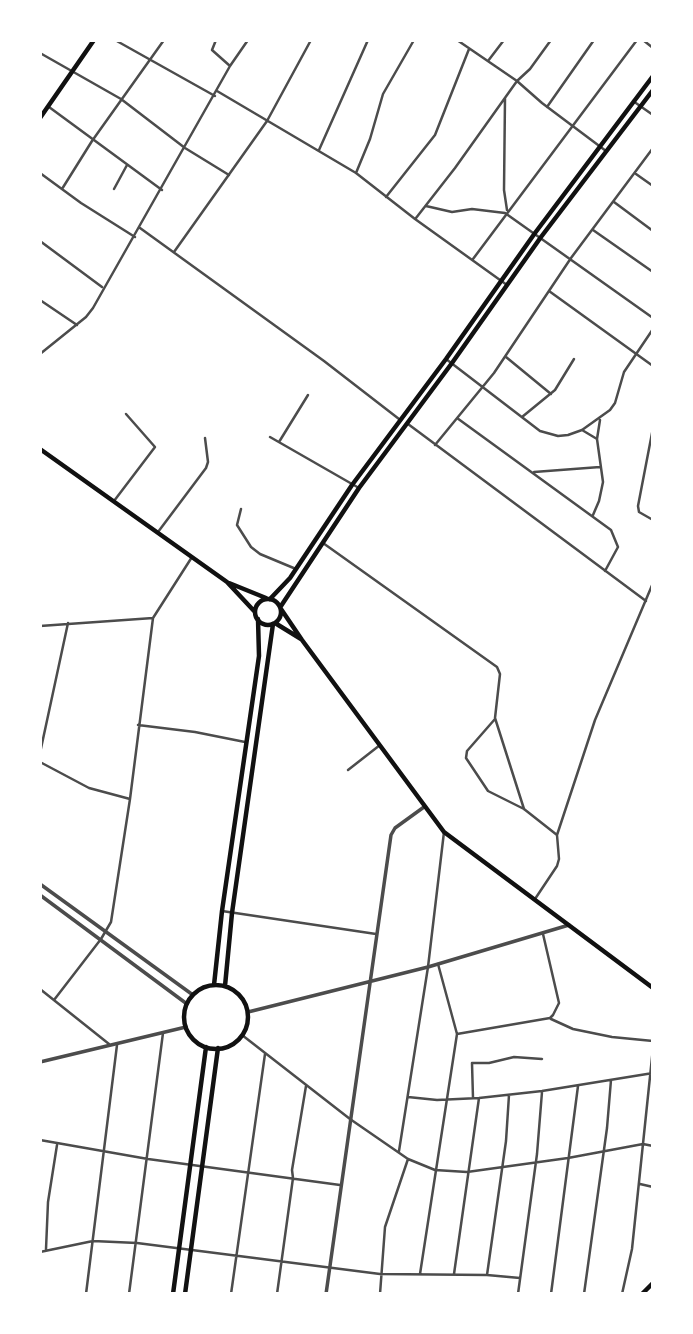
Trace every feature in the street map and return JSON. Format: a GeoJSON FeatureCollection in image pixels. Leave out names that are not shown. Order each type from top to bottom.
{"type":"FeatureCollection","features":[{"type":"Feature","properties":{"kind":"main road"},"geometry":{"type":"LineString","coordinates":[[40,118],[94,40]]}},
{"type":"Feature","properties":{"kind":"main road"},"geometry":{"type":"LineString","coordinates":[[255,612],[260,602],[268,598],[296,569],[352,485],[653,76]]}},
{"type":"Feature","properties":{"kind":"main road"},"geometry":{"type":"LineString","coordinates":[[225,986],[232,913],[274,624],[280,619],[281,608],[359,488],[541,237],[653,90]]}},
{"type":"Feature","properties":{"kind":"main road"},"geometry":{"type":"LineString","coordinates":[[40,449],[227,582],[255,612],[258,619],[259,656],[222,911],[214,985]]}},
{"type":"Feature","properties":{"kind":"main road"},"geometry":{"type":"LineString","coordinates":[[364,470],[370,474]]}},
{"type":"Feature","properties":{"kind":"main road"},"geometry":{"type":"LineString","coordinates":[[227,582],[268,598],[281,608],[444,832],[653,988]]}},
{"type":"Feature","properties":{"kind":"main road"},"geometry":{"type":"LineString","coordinates":[[258,619],[264,624],[274,624],[302,640]]}},
{"type":"Feature","properties":{"kind":"main road"},"geometry":{"type":"LineString","coordinates":[[206,986],[225,986],[240,996],[248,1012],[246,1028],[236,1042],[218,1048],[206,1047],[198,1042],[186,1027],[187,1003],[206,986]]}},
{"type":"Feature","properties":{"kind":"main road"},"geometry":{"type":"LineString","coordinates":[[173,1294],[206,1047]]}},
{"type":"Feature","properties":{"kind":"main road"},"geometry":{"type":"LineString","coordinates":[[185,1294],[218,1048]]}},
{"type":"Feature","properties":{"kind":"main road"},"geometry":{"type":"LineString","coordinates":[[642,1294],[653,1283]]}},
{"type":"Feature","properties":{"kind":"street"},"geometry":{"type":"LineString","coordinates":[[115,40],[215,96]]}},
{"type":"Feature","properties":{"kind":"street"},"geometry":{"type":"LineString","coordinates":[[62,189],[92,141],[164,40]]}},
{"type":"Feature","properties":{"kind":"street"},"geometry":{"type":"LineString","coordinates":[[216,40],[212,50],[230,66]]}},
{"type":"Feature","properties":{"kind":"street"},"geometry":{"type":"LineString","coordinates":[[40,354],[77,325],[93,308],[230,66],[248,40]]}},
{"type":"Feature","properties":{"kind":"street"},"geometry":{"type":"LineString","coordinates":[[174,252],[267,121],[311,40]]}},
{"type":"Feature","properties":{"kind":"street"},"geometry":{"type":"LineString","coordinates":[[319,150],[368,40]]}},
{"type":"Feature","properties":{"kind":"street"},"geometry":{"type":"LineString","coordinates":[[356,173],[370,139],[383,94],[414,40]]}},
{"type":"Feature","properties":{"kind":"street"},"geometry":{"type":"LineString","coordinates":[[488,61],[504,40]]}},
{"type":"Feature","properties":{"kind":"street"},"geometry":{"type":"LineString","coordinates":[[415,219],[517,81],[530,69],[551,40]]}},
{"type":"Feature","properties":{"kind":"street"},"geometry":{"type":"LineString","coordinates":[[547,107],[594,40]]}},
{"type":"Feature","properties":{"kind":"street"},"geometry":{"type":"LineString","coordinates":[[472,259],[637,40]]}},
{"type":"Feature","properties":{"kind":"street"},"geometry":{"type":"LineString","coordinates":[[643,40],[653,48]]}},
{"type":"Feature","properties":{"kind":"street"},"geometry":{"type":"LineString","coordinates":[[458,41],[517,81],[606,151]]}},
{"type":"Feature","properties":{"kind":"street"},"geometry":{"type":"LineString","coordinates":[[386,197],[435,135],[469,49]]}},
{"type":"Feature","properties":{"kind":"street"},"geometry":{"type":"LineString","coordinates":[[40,53],[121,99],[185,148],[229,175]]}},
{"type":"Feature","properties":{"kind":"street"},"geometry":{"type":"LineString","coordinates":[[218,91],[356,173],[507,285]]}},
{"type":"Feature","properties":{"kind":"street"},"geometry":{"type":"LineString","coordinates":[[505,98],[503,190],[506,211]]}},
{"type":"Feature","properties":{"kind":"street"},"geometry":{"type":"LineString","coordinates":[[633,101],[653,115]]}},
{"type":"Feature","properties":{"kind":"street"},"geometry":{"type":"LineString","coordinates":[[48,107],[162,190]]}},
{"type":"Feature","properties":{"kind":"street"},"geometry":{"type":"LineString","coordinates":[[435,445],[506,357],[571,258],[653,148]]}},
{"type":"Feature","properties":{"kind":"street"},"geometry":{"type":"LineString","coordinates":[[114,189],[127,165]]}},
{"type":"Feature","properties":{"kind":"street"},"geometry":{"type":"LineString","coordinates":[[40,173],[135,237]]}},
{"type":"Feature","properties":{"kind":"street"},"geometry":{"type":"LineString","coordinates":[[635,173],[653,186]]}},
{"type":"Feature","properties":{"kind":"street"},"geometry":{"type":"LineString","coordinates":[[614,202],[653,230]]}},
{"type":"Feature","properties":{"kind":"street"},"geometry":{"type":"LineString","coordinates":[[426,206],[452,212],[472,209],[506,211],[653,318]]}},
{"type":"Feature","properties":{"kind":"street"},"geometry":{"type":"LineString","coordinates":[[140,228],[646,601]]}},
{"type":"Feature","properties":{"kind":"street"},"geometry":{"type":"LineString","coordinates":[[593,230],[653,272]]}},
{"type":"Feature","properties":{"kind":"street"},"geometry":{"type":"LineString","coordinates":[[40,241],[103,288]]}},
{"type":"Feature","properties":{"kind":"street"},"geometry":{"type":"LineString","coordinates":[[549,291],[653,366]]}},
{"type":"Feature","properties":{"kind":"street"},"geometry":{"type":"LineString","coordinates":[[40,300],[77,325]]}},
{"type":"Feature","properties":{"kind":"street"},"geometry":{"type":"LineString","coordinates":[[446,359],[540,431],[568,435],[582,430],[610,410],[615,403],[621,377],[653,329]]}},
{"type":"Feature","properties":{"kind":"street"},"geometry":{"type":"LineString","coordinates":[[506,357],[551,394]]}},
{"type":"Feature","properties":{"kind":"street"},"geometry":{"type":"LineString","coordinates":[[522,417],[551,394],[574,359]]}},
{"type":"Feature","properties":{"kind":"street"},"geometry":{"type":"LineString","coordinates":[[279,442],[308,395]]}},
{"type":"Feature","properties":{"kind":"street"},"geometry":{"type":"LineString","coordinates":[[114,501],[155,447],[126,414]]}},
{"type":"Feature","properties":{"kind":"street"},"geometry":{"type":"LineString","coordinates":[[457,418],[611,530],[618,543],[618,551],[605,571]]}},
{"type":"Feature","properties":{"kind":"street"},"geometry":{"type":"LineString","coordinates":[[593,515],[602,490],[597,439],[600,418]]}},
{"type":"Feature","properties":{"kind":"street"},"geometry":{"type":"LineString","coordinates":[[653,428],[638,506],[639,512],[653,520]]}},
{"type":"Feature","properties":{"kind":"street"},"geometry":{"type":"LineString","coordinates":[[582,430],[597,439]]}},
{"type":"Feature","properties":{"kind":"street"},"geometry":{"type":"LineString","coordinates":[[270,437],[359,488]]}},
{"type":"Feature","properties":{"kind":"street"},"geometry":{"type":"LineString","coordinates":[[158,532],[206,468],[208,462],[205,438]]}},
{"type":"Feature","properties":{"kind":"street"},"geometry":{"type":"LineString","coordinates":[[533,472],[600,467]]}},
{"type":"Feature","properties":{"kind":"street"},"geometry":{"type":"LineString","coordinates":[[241,509],[237,525],[251,547],[260,554],[296,569]]}},
{"type":"Feature","properties":{"kind":"street"},"geometry":{"type":"LineString","coordinates":[[322,542],[497,667],[500,674],[495,718],[524,809]]}},
{"type":"Feature","properties":{"kind":"street"},"geometry":{"type":"LineString","coordinates":[[54,1000],[101,940],[111,922],[153,618],[192,557]]}},
{"type":"Feature","properties":{"kind":"street"},"geometry":{"type":"LineString","coordinates":[[535,899],[557,866],[559,859],[556,835],[595,720],[653,583]]}},
{"type":"Feature","properties":{"kind":"street"},"geometry":{"type":"LineString","coordinates":[[40,626],[153,618]]}},
{"type":"Feature","properties":{"kind":"street"},"geometry":{"type":"LineString","coordinates":[[40,754],[68,624]]}},
{"type":"Feature","properties":{"kind":"street"},"geometry":{"type":"LineString","coordinates":[[495,718],[467,751],[466,758],[488,791],[524,809],[556,835]]}},
{"type":"Feature","properties":{"kind":"street"},"geometry":{"type":"LineString","coordinates":[[138,725],[247,742]]}},
{"type":"Feature","properties":{"kind":"street"},"geometry":{"type":"LineString","coordinates":[[348,769],[380,745]]}},
{"type":"Feature","properties":{"kind":"street"},"geometry":{"type":"LineString","coordinates":[[40,762],[89,788],[130,799]]}},
{"type":"Feature","properties":{"kind":"street"},"geometry":{"type":"LineString","coordinates":[[326,1294],[393,831],[424,807]]}},
{"type":"Feature","properties":{"kind":"street"},"geometry":{"type":"LineString","coordinates":[[399,1152],[428,967],[444,832]]}},
{"type":"Feature","properties":{"kind":"street"},"geometry":{"type":"LineString","coordinates":[[40,884],[193,995]]}},
{"type":"Feature","properties":{"kind":"street"},"geometry":{"type":"LineString","coordinates":[[40,894],[187,1003]]}},
{"type":"Feature","properties":{"kind":"street"},"geometry":{"type":"LineString","coordinates":[[222,911],[376,934]]}},
{"type":"Feature","properties":{"kind":"street"},"geometry":{"type":"LineString","coordinates":[[248,1012],[428,967],[569,925]]}},
{"type":"Feature","properties":{"kind":"street"},"geometry":{"type":"LineString","coordinates":[[543,934],[559,1003],[550,1018]]}},
{"type":"Feature","properties":{"kind":"street"},"geometry":{"type":"LineString","coordinates":[[420,1274],[457,1034],[438,964]]}},
{"type":"Feature","properties":{"kind":"street"},"geometry":{"type":"LineString","coordinates":[[40,989],[115,1046]]}},
{"type":"Feature","properties":{"kind":"street"},"geometry":{"type":"LineString","coordinates":[[457,1034],[550,1018],[572,1029],[612,1038],[653,1041]]}},
{"type":"Feature","properties":{"kind":"street"},"geometry":{"type":"LineString","coordinates":[[40,1062],[186,1027]]}},
{"type":"Feature","properties":{"kind":"street"},"geometry":{"type":"LineString","coordinates":[[129,1294],[163,1032]]}},
{"type":"Feature","properties":{"kind":"street"},"geometry":{"type":"LineString","coordinates":[[242,1035],[306,1086],[408,1160],[435,1170],[467,1172],[643,1144],[653,1146]]}},
{"type":"Feature","properties":{"kind":"street"},"geometry":{"type":"LineString","coordinates":[[86,1294],[115,1046]]}},
{"type":"Feature","properties":{"kind":"street"},"geometry":{"type":"LineString","coordinates":[[622,1294],[632,1249],[653,1048]]}},
{"type":"Feature","properties":{"kind":"street"},"geometry":{"type":"LineString","coordinates":[[231,1294],[265,1054]]}},
{"type":"Feature","properties":{"kind":"street"},"geometry":{"type":"LineString","coordinates":[[473,1098],[472,1063],[489,1063],[514,1057],[542,1059]]}},
{"type":"Feature","properties":{"kind":"street"},"geometry":{"type":"LineString","coordinates":[[408,1097],[446,1100],[479,1098],[578,1086],[652,1073]]}},
{"type":"Feature","properties":{"kind":"street"},"geometry":{"type":"LineString","coordinates":[[584,1294],[611,1080]]}},
{"type":"Feature","properties":{"kind":"street"},"geometry":{"type":"LineString","coordinates":[[277,1294],[292,1170],[306,1086]]}},
{"type":"Feature","properties":{"kind":"street"},"geometry":{"type":"LineString","coordinates":[[551,1294],[578,1086]]}},
{"type":"Feature","properties":{"kind":"street"},"geometry":{"type":"LineString","coordinates":[[518,1294],[536,1163],[542,1091]]}},
{"type":"Feature","properties":{"kind":"street"},"geometry":{"type":"LineString","coordinates":[[487,1275],[509,1095]]}},
{"type":"Feature","properties":{"kind":"street"},"geometry":{"type":"LineString","coordinates":[[454,1275],[479,1098]]}},
{"type":"Feature","properties":{"kind":"street"},"geometry":{"type":"LineString","coordinates":[[646,1111],[653,1111]]}},
{"type":"Feature","properties":{"kind":"street"},"geometry":{"type":"LineString","coordinates":[[40,1140],[148,1159],[340,1185]]}},
{"type":"Feature","properties":{"kind":"street"},"geometry":{"type":"LineString","coordinates":[[46,1250],[48,1202],[57,1145]]}},
{"type":"Feature","properties":{"kind":"street"},"geometry":{"type":"LineString","coordinates":[[380,1294],[385,1227],[408,1160]]}},
{"type":"Feature","properties":{"kind":"street"},"geometry":{"type":"LineString","coordinates":[[640,1184],[653,1187]]}},
{"type":"Feature","properties":{"kind":"street"},"geometry":{"type":"LineString","coordinates":[[40,1201],[48,1202]]}},
{"type":"Feature","properties":{"kind":"street"},"geometry":{"type":"LineString","coordinates":[[40,1252],[93,1241],[137,1243],[380,1274],[520,1278]]}}]}
